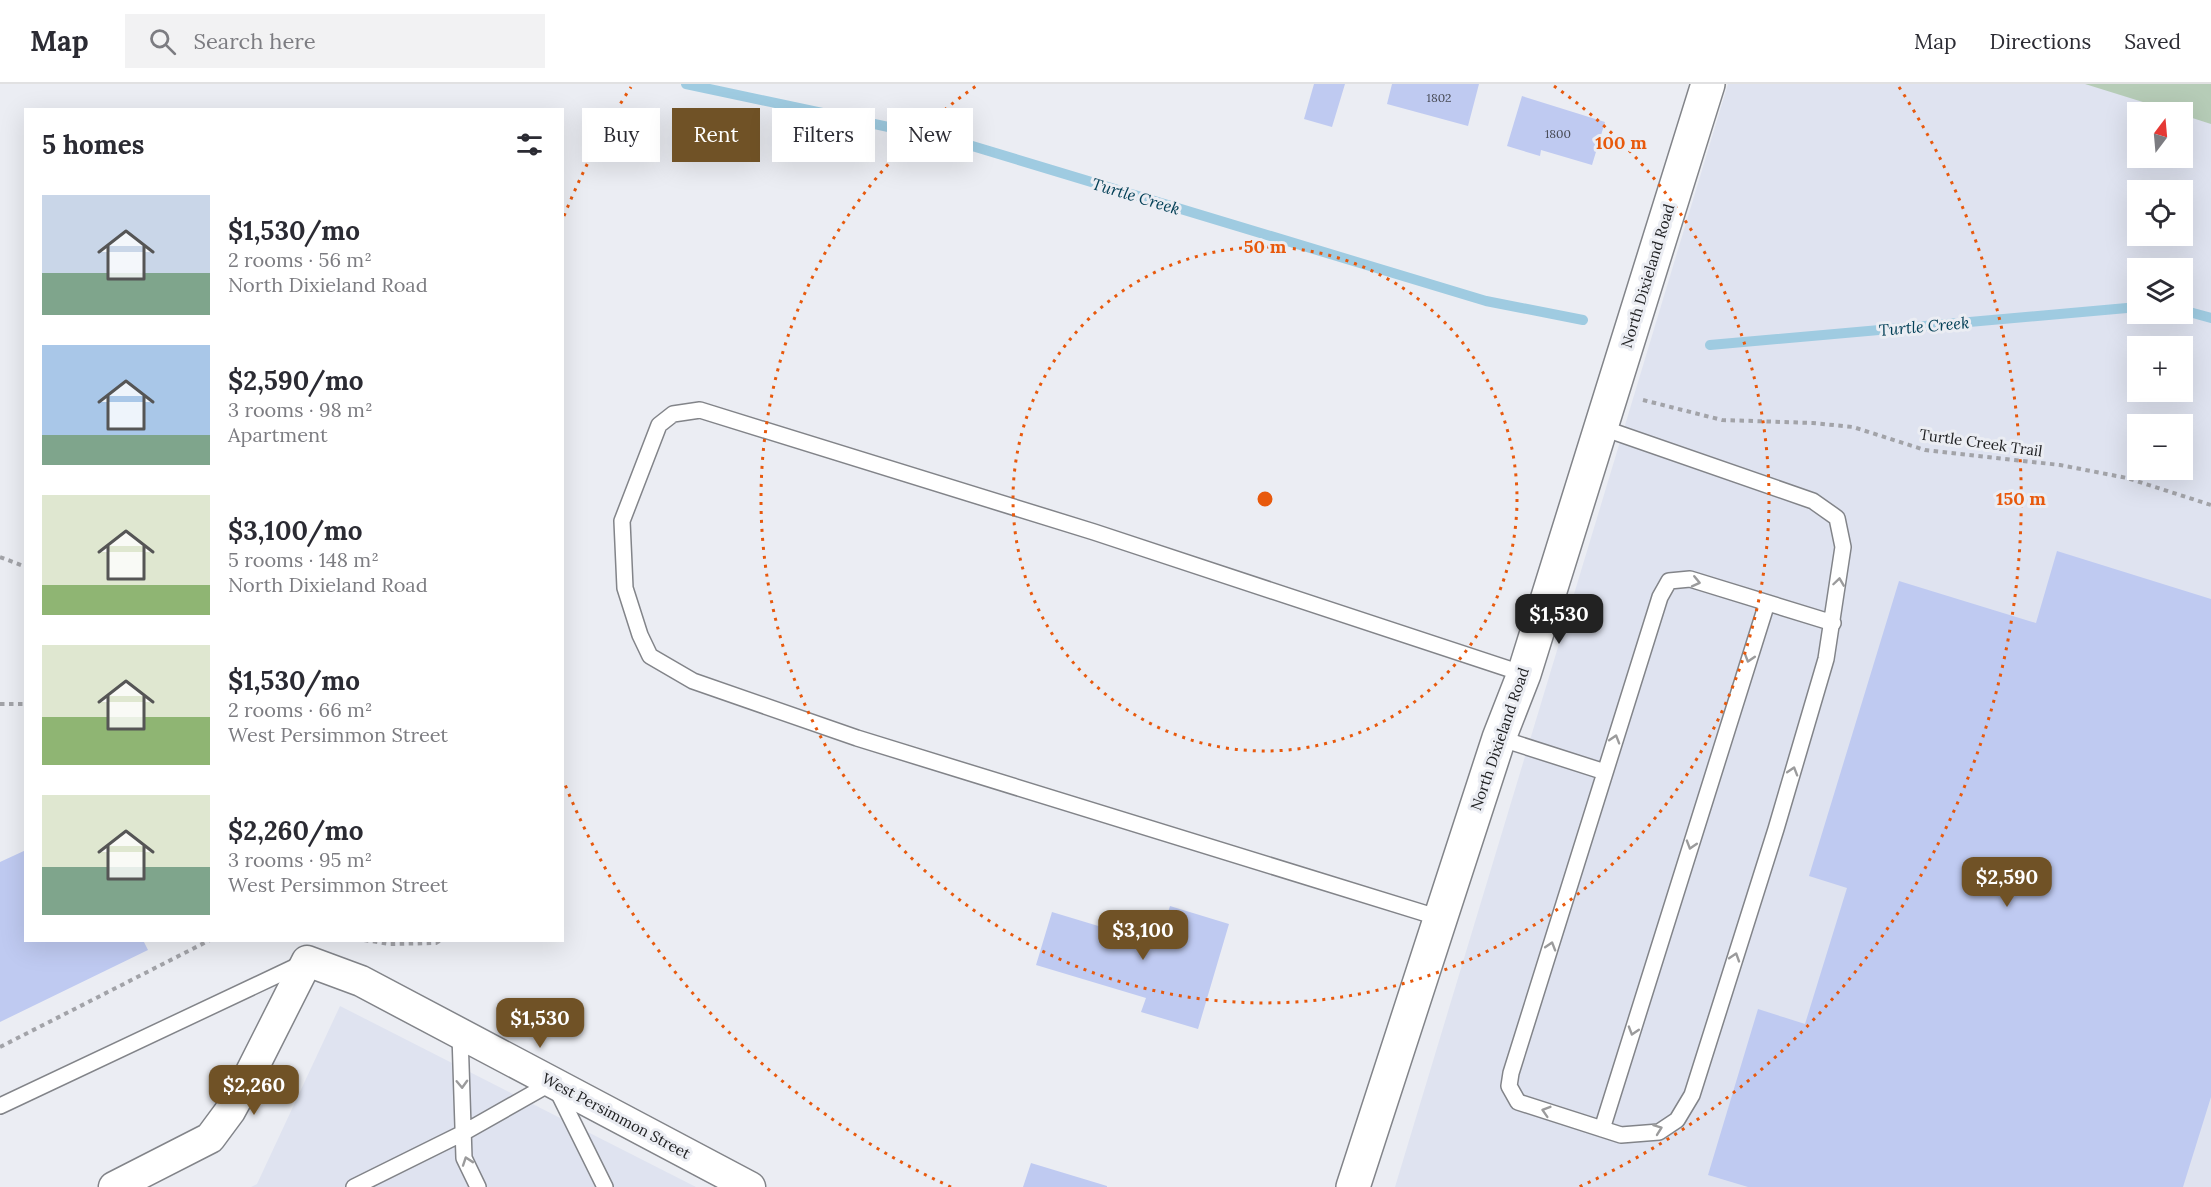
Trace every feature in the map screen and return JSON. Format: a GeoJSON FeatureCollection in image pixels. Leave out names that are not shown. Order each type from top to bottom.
{"type":"FeatureCollection","features":[{"type":"Feature","properties":{"kind":"main road","name":"North Dixieland Road"},"geometry":{"type":"LineString","coordinates":[[1353,1187],[1499,738],[1524,674],[1705,85]]}},
{"type":"Feature","properties":{"kind":"street","name":"West Persimmon Street"},"geometry":{"type":"LineString","coordinates":[[307,961],[361,981],[750,1187]]}},
{"type":"Feature","properties":{"kind":"street"},"geometry":{"type":"LineString","coordinates":[[114,1187],[210,1138],[230,1111],[247,1080],[307,961]]}},
{"type":"Feature","properties":{"kind":"lane"},"geometry":{"type":"LineString","coordinates":[[1440,918],[857,738],[693,681],[650,656],[640,634],[625,588],[622,521],[659,425],[673,414],[700,410],[1094,532],[1524,674]]}},
{"type":"Feature","properties":{"kind":"lane"},"geometry":{"type":"LineString","coordinates":[[1600,427],[1814,501],[1837,519],[1843,547],[1833,623],[1826,659],[1776,829],[1692,1095],[1677,1120],[1659,1132],[1621,1135],[1518,1102],[1509,1086],[1511,1073],[1660,597],[1669,581],[1690,579],[1833,623]]}},
{"type":"Feature","properties":{"kind":"lane"},"geometry":{"type":"LineString","coordinates":[[1602,1129],[1767,603]]}},
{"type":"Feature","properties":{"kind":"lane"},"geometry":{"type":"LineString","coordinates":[[1499,738],[1605,772]]}},
{"type":"Feature","properties":{"kind":"lane"},"geometry":{"type":"LineString","coordinates":[[0,1106],[307,961]]}},
{"type":"Feature","properties":{"kind":"lane"},"geometry":{"type":"LineString","coordinates":[[460,1035],[464,1158],[478,1187]]}},
{"type":"Feature","properties":{"kind":"lane"},"geometry":{"type":"LineString","coordinates":[[354,1187],[463,1133],[553,1082],[605,1187]]}},
{"type":"Feature","properties":{"kind":"path","name":"Turtle Creek Trail"},"geometry":{"type":"LineString","coordinates":[[1640,399],[1722,420],[1813,423],[1852,427],[1925,450],[2060,465],[2127,478],[2211,505]]}},
{"type":"Feature","properties":{"kind":"path"},"geometry":{"type":"LineString","coordinates":[[0,557],[24,566]]}},
{"type":"Feature","properties":{"kind":"path"},"geometry":{"type":"LineString","coordinates":[[0,704],[24,704]]}},
{"type":"Feature","properties":{"kind":"path"},"geometry":{"type":"LineString","coordinates":[[0,1047],[206,942]]}},
{"type":"Feature","properties":{"kind":"path"},"geometry":{"type":"LineString","coordinates":[[377,942],[390,944],[438,942]]}},
{"type":"Feature","properties":{"kind":"shaded area"},"geometry":{"type":"Polygon","coordinates":[[[1728,84],[2211,84],[2211,1187],[1395,1187],[1728,84]]]}},
{"type":"Feature","properties":{"kind":"shaded area"},"geometry":{"type":"Polygon","coordinates":[[[340,1006],[696,1187],[251,1187],[257,1184],[340,1006]]]}},
{"type":"Feature","properties":{"kind":"green space"},"geometry":{"type":"Polygon","coordinates":[[[2085,84],[2211,84],[2211,124],[2193,118],[2193,102],[2143,102],[2085,84]]]}},
{"type":"Feature","properties":{"kind":"building"},"geometry":{"type":"Polygon","coordinates":[[[1314,84],[1345,84],[1332,127],[1304,119],[1314,84]]]}},
{"type":"Feature","properties":{"kind":"building"},"geometry":{"type":"Polygon","coordinates":[[[1392,84],[1479,84],[1468,126],[1387,104],[1392,84]]]}},
{"type":"Feature","properties":{"kind":"building"},"geometry":{"type":"Polygon","coordinates":[[[1522,96],[1605,122],[1592,165],[1541,150],[1540,156],[1507,146],[1522,96]]]}},
{"type":"Feature","properties":{"kind":"building"},"geometry":{"type":"Polygon","coordinates":[[[2057,551],[2211,599],[2211,1097],[2183,1187],[1748,1187],[1708,1175],[1758,1009],[1805,1024],[1847,888],[1809,876],[1899,581],[2036,623],[2057,551]]]}},
{"type":"Feature","properties":{"kind":"building"},"geometry":{"type":"Polygon","coordinates":[[[24,851],[24,942],[144,942],[148,950],[0,1022],[0,862],[24,851]]]}},
{"type":"Feature","properties":{"kind":"building"},"geometry":{"type":"Polygon","coordinates":[[[1170,906],[1229,924],[1198,1029],[1141,1012],[1146,998],[1036,965],[1052,912],[1158,944],[1170,906]]]}},
{"type":"Feature","properties":{"kind":"building"},"geometry":{"type":"Polygon","coordinates":[[[1031,1163],[1107,1186],[1107,1187],[1023,1187],[1031,1163]]]}},
{"type":"Feature","properties":{"kind":"waterway","name":"Turtle Creek"},"geometry":{"type":"LineString","coordinates":[[686,84],[959,142],[1486,301],[1583,320]]}},
{"type":"Feature","properties":{"kind":"waterway","name":"Turtle Creek"},"geometry":{"type":"LineString","coordinates":[[1710,345],[2127,308]]}},
{"type":"Feature","properties":{"kind":"waterway","name":"Turtle Creek"},"geometry":{"type":"LineString","coordinates":[[2193,313],[2211,318]]}}]}
